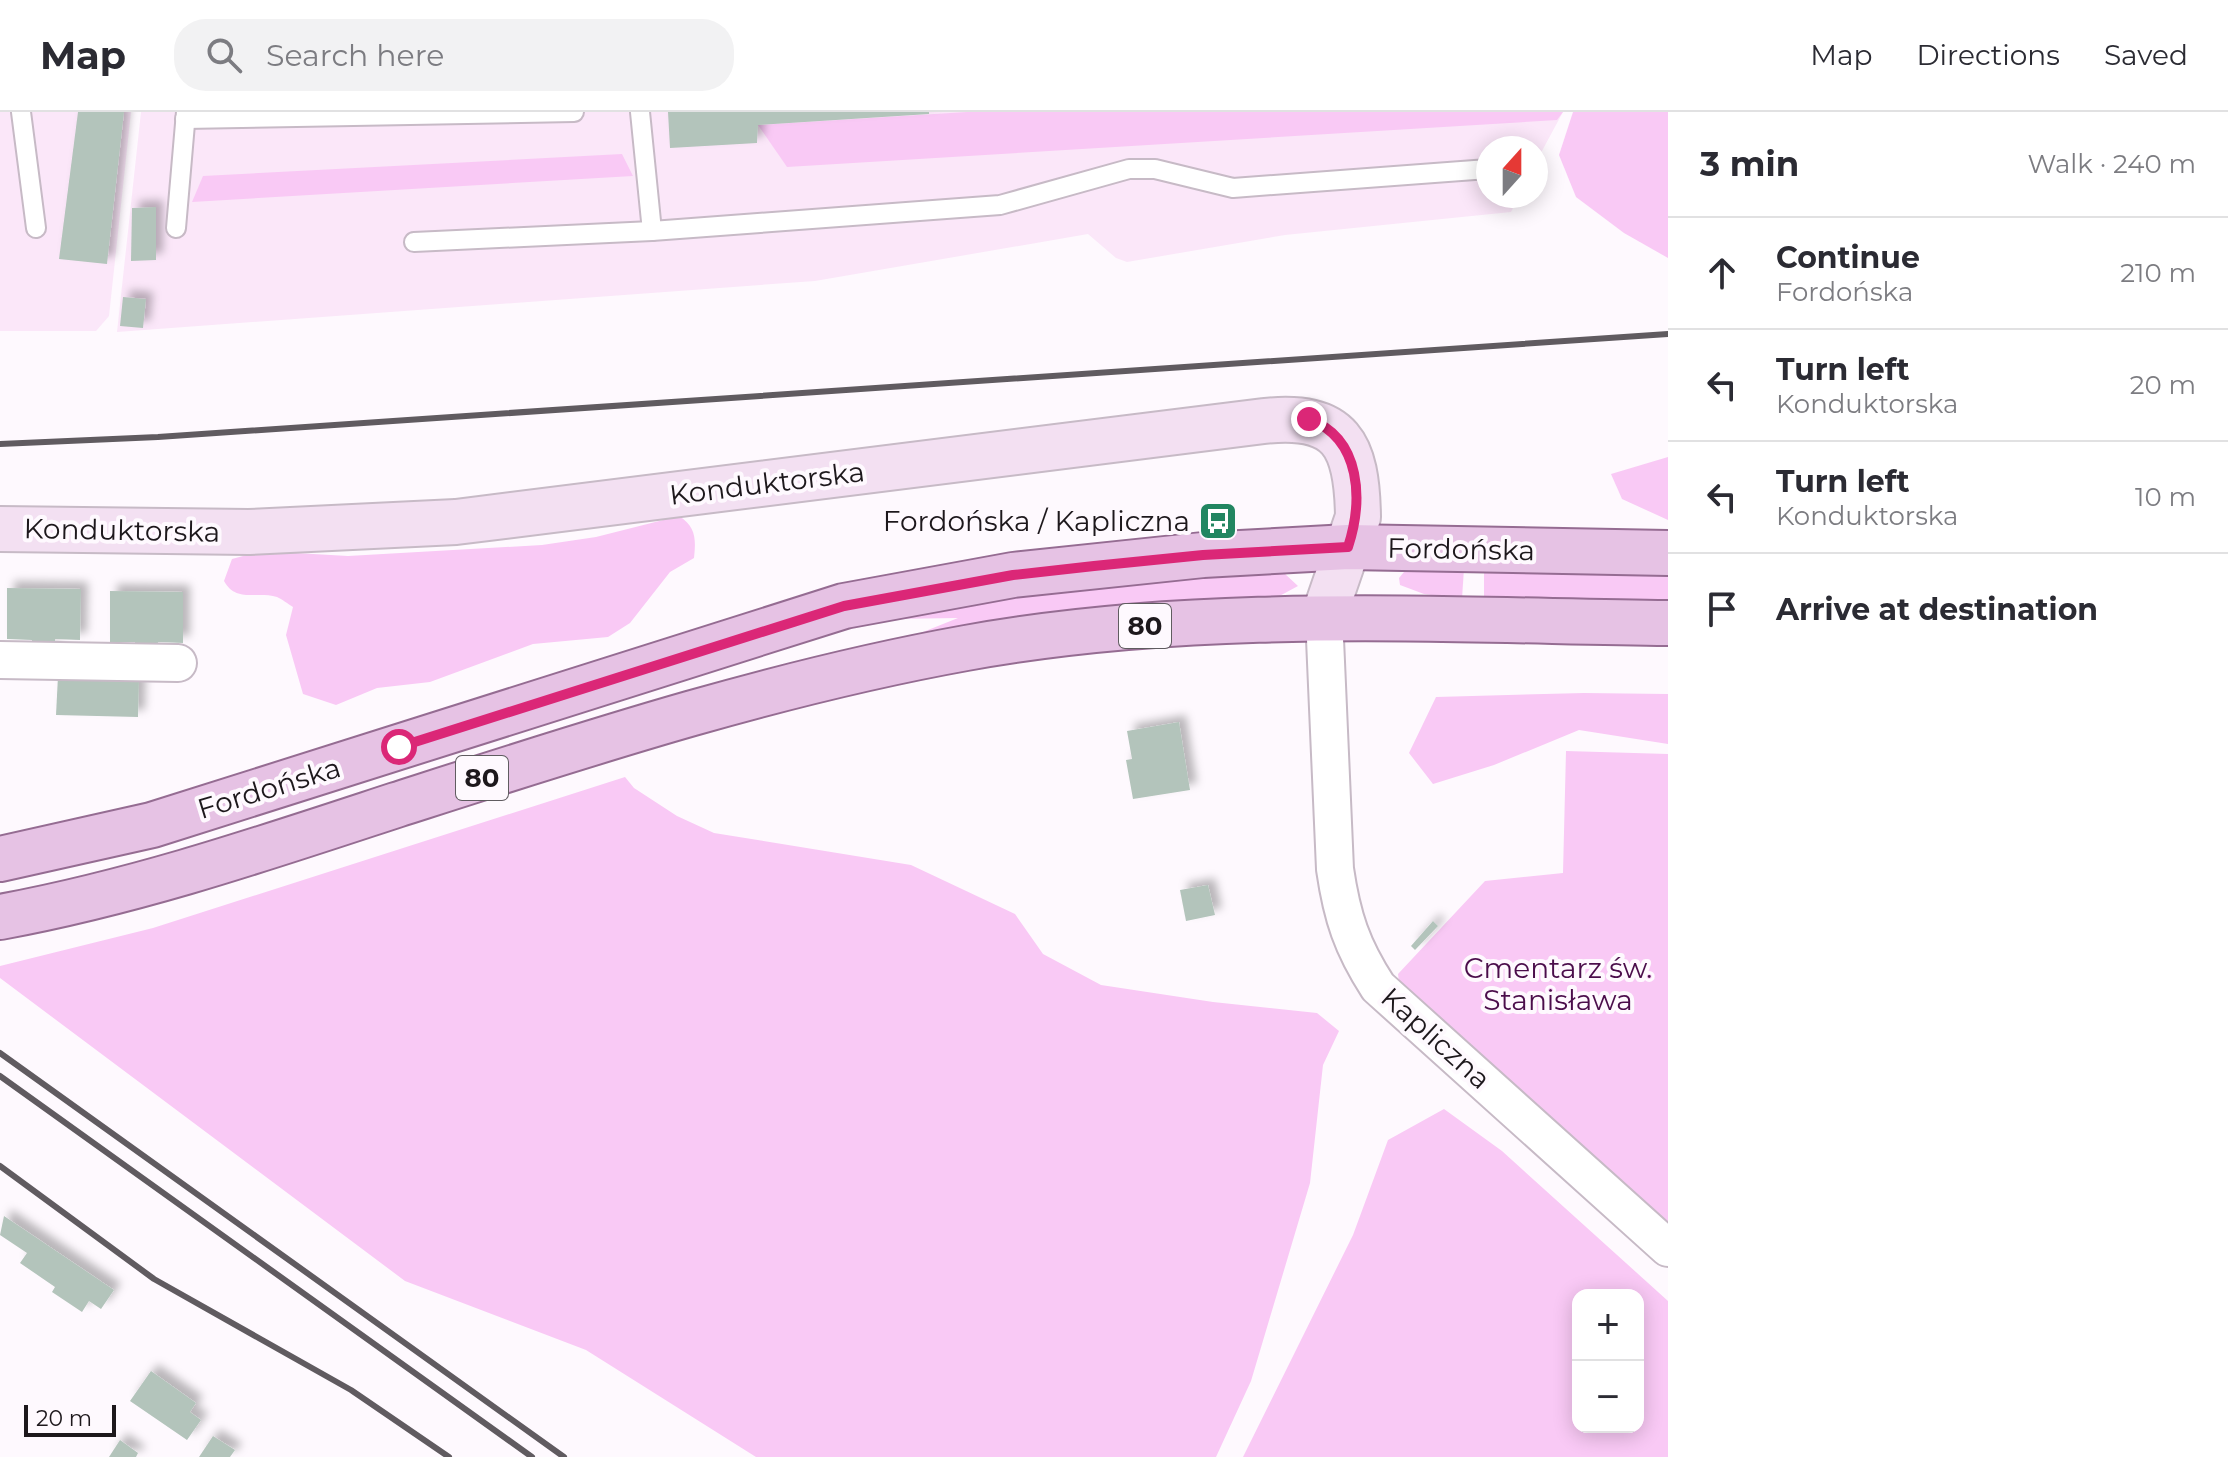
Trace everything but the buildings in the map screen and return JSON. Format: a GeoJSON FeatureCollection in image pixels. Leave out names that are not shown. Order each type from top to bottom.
{"type":"FeatureCollection","features":[{"type":"Feature","properties":{"kind":"main road","name":"Fordońska"},"geometry":{"type":"LineString","coordinates":[[0,859],[152,825],[844,606],[1013,575],[1203,555],[1348,547],[1668,553]]}},
{"type":"Feature","properties":{"kind":"main road","name":"Fordońska"},"geometry":{"type":"LineString","coordinates":[[0,917],[163,881],[584,744],[802,685],[967,648],[1124,627],[1324,616],[1668,623]]}},
{"type":"Feature","properties":{"kind":"street","name":"Konduktorska"},"geometry":{"type":"LineString","coordinates":[[0,529],[249,532],[456,522],[1291,418],[1322,424],[1346,447],[1358,499],[1358,517],[1324,616]]}},
{"type":"Feature","properties":{"kind":"street","name":"Kapliczna"},"geometry":{"type":"LineString","coordinates":[[1324,616],[1335,869],[1340,905],[1354,949],[1378,987],[1668,1248]]}},
{"type":"Feature","properties":{"kind":"street"},"geometry":{"type":"LineString","coordinates":[[0,660],[178,663]]}},
{"type":"Feature","properties":{"kind":"lane"},"geometry":{"type":"LineString","coordinates":[[21,112],[36,228]]}},
{"type":"Feature","properties":{"kind":"lane"},"geometry":{"type":"LineString","coordinates":[[176,228],[185,115],[574,112]]}},
{"type":"Feature","properties":{"kind":"lane"},"geometry":{"type":"LineString","coordinates":[[640,112],[652,231]]}},
{"type":"Feature","properties":{"kind":"lane"},"geometry":{"type":"LineString","coordinates":[[414,242],[652,231],[1000,205],[1129,169],[1155,169],[1233,188],[1476,170]]}},
{"type":"Feature","properties":{"kind":"shaded area"},"geometry":{"type":"Polygon","coordinates":[[[0,112],[131,112],[109,316],[96,331],[0,331],[0,112]]]}},
{"type":"Feature","properties":{"kind":"shaded area"},"geometry":{"type":"Polygon","coordinates":[[[141,112],[1563,112],[1548,140],[1548,136],[1476,136],[1476,208],[1513,208],[1511,212],[1285,235],[1127,262],[1116,258],[1088,234],[815,281],[117,332],[141,112]]]}},
{"type":"Feature","properties":{"kind":"green space"},"geometry":{"type":"Polygon","coordinates":[[[967,112],[1563,112],[1557,120],[787,167],[758,125],[967,112]]]}},
{"type":"Feature","properties":{"kind":"green space"},"geometry":{"type":"Polygon","coordinates":[[[1573,112],[1668,112],[1668,258],[1624,233],[1576,197],[1559,155],[1573,112]]]}},
{"type":"Feature","properties":{"kind":"green space"},"geometry":{"type":"Polygon","coordinates":[[[622,154],[633,176],[192,202],[203,176],[622,154]]]}},
{"type":"Feature","properties":{"kind":"green space"},"geometry":{"type":"Polygon","coordinates":[[[1668,457],[1668,520],[1622,499],[1611,474],[1668,457]]]}},
{"type":"Feature","properties":{"kind":"green space"},"geometry":{"type":"Polygon","coordinates":[[[679,516],[694,534],[694,558],[670,572],[630,623],[608,637],[533,644],[430,682],[377,688],[336,705],[303,694],[286,635],[293,607],[277,597],[235,592],[224,581],[232,559],[261,551],[348,556],[542,545],[596,537],[679,516]]]}},
{"type":"Feature","properties":{"kind":"green space"},"geometry":{"type":"Polygon","coordinates":[[[1484,565],[1668,568],[1668,602],[1484,599],[1484,565]]]}},
{"type":"Feature","properties":{"kind":"green space"},"geometry":{"type":"Polygon","coordinates":[[[1425,568],[1464,568],[1462,599],[1424,594],[1400,585],[1399,578],[1404,572],[1425,568]]]}},
{"type":"Feature","properties":{"kind":"green space"},"geometry":{"type":"Polygon","coordinates":[[[1257,569],[1284,573],[1298,586],[1272,600],[903,640],[958,618],[891,619],[953,603],[1257,569]]]}},
{"type":"Feature","properties":{"kind":"green space"},"geometry":{"type":"Polygon","coordinates":[[[1668,694],[1668,744],[1579,730],[1494,765],[1433,784],[1409,753],[1436,697],[1668,694]]]}},
{"type":"Feature","properties":{"kind":"green space","name":"Cmentarz św. Stanisława"},"geometry":{"type":"Polygon","coordinates":[[[1566,751],[1668,754],[1668,1230],[1400,990],[1398,974],[1485,881],[1563,873],[1566,751]]]}},
{"type":"Feature","properties":{"kind":"green space"},"geometry":{"type":"Polygon","coordinates":[[[625,777],[634,788],[677,816],[714,833],[911,865],[1015,914],[1043,954],[1101,985],[1213,1002],[1317,1013],[1339,1031],[1323,1065],[1310,1183],[1251,1381],[1216,1457],[756,1457],[586,1350],[405,1281],[0,978],[0,966],[153,928],[625,777]]]}},
{"type":"Feature","properties":{"kind":"green space"},"geometry":{"type":"Polygon","coordinates":[[[1444,1109],[1502,1151],[1668,1301],[1668,1457],[1243,1457],[1353,1235],[1388,1140],[1444,1109]]]}},
{"type":"Feature","properties":{"kind":"railway"},"geometry":{"type":"LineString","coordinates":[[0,444],[158,437],[1668,334]]}},
{"type":"Feature","properties":{"kind":"railway"},"geometry":{"type":"LineString","coordinates":[[0,1053],[564,1457]]}},
{"type":"Feature","properties":{"kind":"railway"},"geometry":{"type":"LineString","coordinates":[[0,1076],[532,1457]]}},
{"type":"Feature","properties":{"kind":"railway"},"geometry":{"type":"LineString","coordinates":[[0,1166],[154,1279],[351,1390],[449,1457]]}},
{"type":"Feature","properties":{"kind":"place","name":"Fordońska / Kapliczna"},"geometry":{"type":"Point","coordinates":[1218,521]}},
{"type":"Feature","properties":{"kind":"route"},"geometry":{"type":"LineString","coordinates":[[399,747],[844,606],[1013,575],[1203,555],[1348,547],[1358,517],[1358,499],[1349,455],[1333,431],[1309,419]]}}]}
